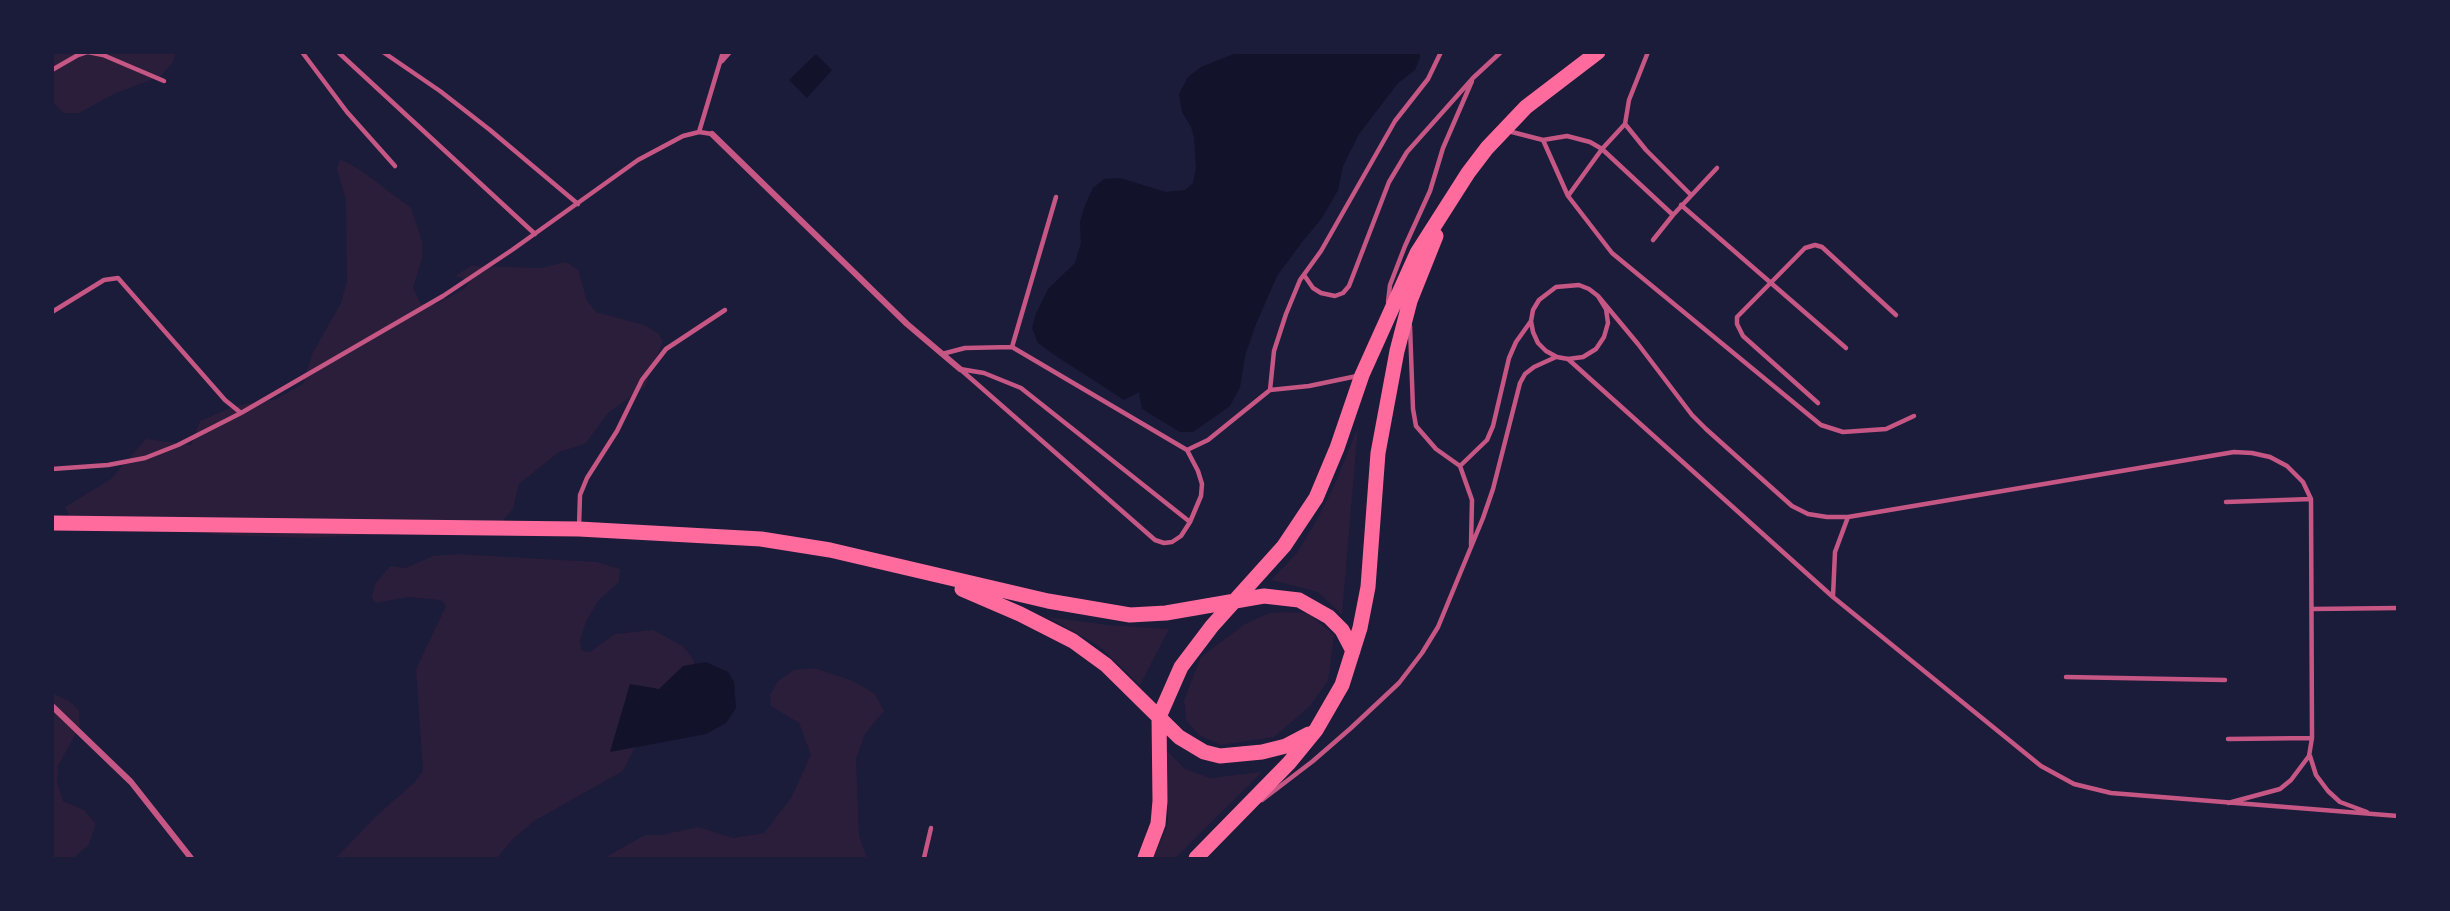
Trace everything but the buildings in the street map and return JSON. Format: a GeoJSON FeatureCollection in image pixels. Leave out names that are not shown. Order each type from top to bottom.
{"type":"FeatureCollection","features":[{"type":"Feature","properties":{"kind":"main road"},"geometry":{"type":"LineString","coordinates":[[1145,858],[1158,824],[1159,717],[1181,667],[1195,646],[1284,546],[1316,498],[1337,448],[1362,375],[1417,253],[1468,173],[1504,129],[1526,107],[1598,52]]}},
{"type":"Feature","properties":{"kind":"main road"},"geometry":{"type":"LineString","coordinates":[[1196,858],[1290,763],[1316,730],[1342,685],[1353,651],[1368,587],[1378,453],[1397,351],[1410,301],[1448,206]]}},
{"type":"Feature","properties":{"kind":"main road"},"geometry":{"type":"LineString","coordinates":[[52,523],[579,529],[761,539],[830,550],[935,576],[1092,610],[1130,615],[1166,614],[1264,596],[1299,600],[1329,617],[1342,630],[1353,651]]}},
{"type":"Feature","properties":{"kind":"main road"},"geometry":{"type":"LineString","coordinates":[[935,576],[1020,614],[1073,641],[1106,665],[1179,737],[1191,745],[1220,756],[1262,753],[1286,746],[1316,730]]}},
{"type":"Feature","properties":{"kind":"street"},"geometry":{"type":"LineString","coordinates":[[712,134],[907,324],[960,369]]}},
{"type":"Feature","properties":{"kind":"street"},"geometry":{"type":"LineString","coordinates":[[52,706],[131,782],[191,858]]}},
{"type":"Feature","properties":{"kind":"lane"},"geometry":{"type":"LineString","coordinates":[[52,70],[88,52],[103,55],[164,81]]}},
{"type":"Feature","properties":{"kind":"lane"},"geometry":{"type":"LineString","coordinates":[[302,52],[347,112],[395,166]]}},
{"type":"Feature","properties":{"kind":"lane"},"geometry":{"type":"LineString","coordinates":[[338,52],[535,234]]}},
{"type":"Feature","properties":{"kind":"lane"},"geometry":{"type":"LineString","coordinates":[[383,52],[482,123],[578,204]]}},
{"type":"Feature","properties":{"kind":"lane"},"geometry":{"type":"LineString","coordinates":[[699,132],[723,52]]}},
{"type":"Feature","properties":{"kind":"lane"},"geometry":{"type":"LineString","coordinates":[[722,61],[730,52]]}},
{"type":"Feature","properties":{"kind":"lane"},"geometry":{"type":"LineString","coordinates":[[1270,390],[1274,351],[1286,314],[1304,275],[1321,251],[1395,121],[1428,79],[1441,52]]}},
{"type":"Feature","properties":{"kind":"lane"},"geometry":{"type":"LineString","coordinates":[[1304,275],[1313,288],[1322,293],[1335,296],[1343,293],[1349,286],[1389,182],[1407,152],[1473,78],[1501,52]]}},
{"type":"Feature","properties":{"kind":"lane"},"geometry":{"type":"LineString","coordinates":[[1568,196],[1602,149],[1625,124],[1629,100],[1648,52]]}},
{"type":"Feature","properties":{"kind":"lane"},"geometry":{"type":"LineString","coordinates":[[1384,326],[1390,285],[1404,246],[1430,191],[1443,148],[1464,104],[1473,78]]}},
{"type":"Feature","properties":{"kind":"lane"},"geometry":{"type":"LineString","coordinates":[[1625,124],[1646,150],[1691,195]]}},
{"type":"Feature","properties":{"kind":"lane"},"geometry":{"type":"LineString","coordinates":[[1504,129],[1543,140],[1567,136],[1590,142],[1602,149],[1673,215]]}},
{"type":"Feature","properties":{"kind":"lane"},"geometry":{"type":"LineString","coordinates":[[52,469],[108,465],[145,458],[178,445],[241,413],[443,296],[638,160],[683,136],[699,132],[712,134]]}},
{"type":"Feature","properties":{"kind":"lane"},"geometry":{"type":"LineString","coordinates":[[1543,140],[1568,196],[1612,253],[1821,425],[1843,432],[1886,429],[1914,416]]}},
{"type":"Feature","properties":{"kind":"lane"},"geometry":{"type":"LineString","coordinates":[[1653,240],[1717,168]]}},
{"type":"Feature","properties":{"kind":"lane"},"geometry":{"type":"LineString","coordinates":[[1012,347],[1056,197]]}},
{"type":"Feature","properties":{"kind":"lane"},"geometry":{"type":"LineString","coordinates":[[1682,206],[1846,348]]}},
{"type":"Feature","properties":{"kind":"lane"},"geometry":{"type":"LineString","coordinates":[[1818,403],[1743,336],[1737,324],[1737,317],[1805,248],[1815,245],[1822,247],[1896,315]]}},
{"type":"Feature","properties":{"kind":"lane"},"geometry":{"type":"LineString","coordinates":[[52,312],[104,280],[118,278],[225,400],[241,413]]}},
{"type":"Feature","properties":{"kind":"lane"},"geometry":{"type":"LineString","coordinates":[[1598,296],[1606,309],[1608,323],[1604,337],[1596,349],[1583,357],[1568,359],[1557,357],[1538,343],[1531,321],[1533,310],[1539,300],[1556,286],[1579,285],[1598,296],[1692,415],[1792,506],[1808,514],[1848,517],[2234,452],[2270,457],[2287,466],[2303,482],[2311,499],[2312,738],[2310,756],[2316,775],[2340,802],[2378,815]]}},
{"type":"Feature","properties":{"kind":"lane"},"geometry":{"type":"LineString","coordinates":[[1410,301],[1413,409],[1416,426],[1436,449],[1460,466],[1472,500],[1471,550]]}},
{"type":"Feature","properties":{"kind":"lane"},"geometry":{"type":"LineString","coordinates":[[579,529],[580,495],[587,478],[616,431],[642,380],[666,349],[725,310]]}},
{"type":"Feature","properties":{"kind":"lane"},"geometry":{"type":"LineString","coordinates":[[1460,466],[1487,440],[1493,426],[1509,358],[1516,342],[1531,321]]}},
{"type":"Feature","properties":{"kind":"lane"},"geometry":{"type":"LineString","coordinates":[[942,354],[965,348],[1012,347],[1187,450],[1202,484],[1201,496],[1191,522],[1181,536],[1172,542],[1164,543],[1155,540],[960,369]]}},
{"type":"Feature","properties":{"kind":"lane"},"geometry":{"type":"LineString","coordinates":[[1231,823],[1313,761],[1398,683],[1422,653],[1438,627],[1471,550],[1493,489],[1520,383],[1525,374],[1534,367],[1557,357]]}},
{"type":"Feature","properties":{"kind":"lane"},"geometry":{"type":"LineString","coordinates":[[1568,359],[1833,597],[2041,766],[2066,780],[2111,793],[2397,816]]}},
{"type":"Feature","properties":{"kind":"lane"},"geometry":{"type":"LineString","coordinates":[[960,369],[984,373],[1021,388],[1191,522]]}},
{"type":"Feature","properties":{"kind":"lane"},"geometry":{"type":"LineString","coordinates":[[1187,450],[1208,440],[1270,390],[1309,386],[1362,375]]}},
{"type":"Feature","properties":{"kind":"lane"},"geometry":{"type":"LineString","coordinates":[[2226,502],[2311,499]]}},
{"type":"Feature","properties":{"kind":"lane"},"geometry":{"type":"LineString","coordinates":[[1833,597],[1835,552],[1848,517]]}},
{"type":"Feature","properties":{"kind":"lane"},"geometry":{"type":"LineString","coordinates":[[2312,609],[2397,608]]}},
{"type":"Feature","properties":{"kind":"lane"},"geometry":{"type":"LineString","coordinates":[[2066,677],[2225,680]]}},
{"type":"Feature","properties":{"kind":"lane"},"geometry":{"type":"LineString","coordinates":[[2228,739],[2312,738]]}},
{"type":"Feature","properties":{"kind":"lane"},"geometry":{"type":"LineString","coordinates":[[2228,803],[2280,789],[2291,780],[2310,756]]}},
{"type":"Feature","properties":{"kind":"lane"},"geometry":{"type":"LineString","coordinates":[[924,858],[931,828]]}},
{"type":"Feature","properties":{"kind":"shaded area"},"geometry":{"type":"Polygon","coordinates":[[[1420,52],[1420,57],[1415,70],[1398,83],[1359,134],[1343,166],[1338,190],[1322,218],[1277,276],[1256,324],[1245,356],[1240,387],[1230,406],[1193,432],[1180,432],[1142,409],[1139,392],[1124,400],[1053,354],[1038,343],[1032,328],[1048,289],[1075,263],[1081,243],[1080,222],[1093,188],[1104,179],[1120,178],[1166,192],[1185,190],[1193,183],[1196,168],[1194,137],[1182,112],[1179,94],[1188,77],[1201,67],[1236,53],[1420,52]]]}},
{"type":"Feature","properties":{"kind":"shaded area"},"geometry":{"type":"Polygon","coordinates":[[[53,53],[176,53],[173,62],[161,76],[116,93],[79,113],[64,113],[53,103],[53,53]]]}},
{"type":"Feature","properties":{"kind":"shaded area"},"geometry":{"type":"Polygon","coordinates":[[[816,54],[832,70],[807,98],[789,80],[816,54]]]}},
{"type":"Feature","properties":{"kind":"shaded area"},"geometry":{"type":"Polygon","coordinates":[[[340,159],[359,169],[411,208],[422,241],[422,259],[413,288],[421,304],[436,304],[464,289],[470,281],[455,276],[471,266],[540,268],[566,262],[578,270],[587,301],[596,312],[644,325],[658,333],[663,341],[645,387],[609,412],[585,444],[559,452],[519,484],[513,509],[495,529],[307,538],[223,535],[70,517],[65,507],[111,479],[146,439],[191,445],[200,421],[235,406],[276,399],[303,384],[312,354],[341,303],[347,281],[346,200],[337,169],[340,159]]]}},
{"type":"Feature","properties":{"kind":"shaded area"},"geometry":{"type":"Polygon","coordinates":[[[1358,427],[1342,615],[1318,592],[1271,580],[1297,553],[1318,518],[1335,484],[1358,427]]]}},
{"type":"Feature","properties":{"kind":"shaded area"},"geometry":{"type":"Polygon","coordinates":[[[456,554],[597,562],[620,569],[619,582],[598,601],[586,622],[580,640],[582,651],[590,652],[615,634],[653,630],[683,646],[693,659],[696,673],[640,737],[623,771],[534,821],[512,840],[497,858],[336,858],[375,817],[414,783],[423,771],[416,669],[446,606],[441,600],[409,597],[375,603],[372,597],[375,584],[390,566],[406,568],[433,556],[456,554]]]}},
{"type":"Feature","properties":{"kind":"shaded area"},"geometry":{"type":"Polygon","coordinates":[[[1269,613],[1308,613],[1334,635],[1328,681],[1310,706],[1274,737],[1221,745],[1199,735],[1186,720],[1184,700],[1201,657],[1245,624],[1269,613]]]}},
{"type":"Feature","properties":{"kind":"shaded area"},"geometry":{"type":"Polygon","coordinates":[[[1048,617],[1108,625],[1169,629],[1140,685],[1099,646],[1048,617]]]}},
{"type":"Feature","properties":{"kind":"shaded area"},"geometry":{"type":"Polygon","coordinates":[[[706,662],[728,672],[734,682],[736,708],[726,723],[706,734],[610,752],[630,684],[659,689],[683,666],[706,662]]]}},
{"type":"Feature","properties":{"kind":"shaded area"},"geometry":{"type":"Polygon","coordinates":[[[814,668],[853,681],[875,694],[884,711],[865,734],[856,759],[859,836],[867,858],[604,858],[645,835],[661,835],[698,827],[733,838],[764,833],[791,798],[811,755],[799,723],[771,706],[770,695],[778,681],[794,670],[814,668]]]}},
{"type":"Feature","properties":{"kind":"shaded area"},"geometry":{"type":"Polygon","coordinates":[[[52,693],[69,701],[79,710],[80,726],[58,766],[57,783],[63,801],[84,810],[96,824],[88,846],[73,858],[53,858],[52,693]]]}},
{"type":"Feature","properties":{"kind":"shaded area"},"geometry":{"type":"Polygon","coordinates":[[[1167,751],[1185,769],[1210,778],[1262,772],[1175,858],[1153,858],[1168,824],[1167,751]]]}}]}
